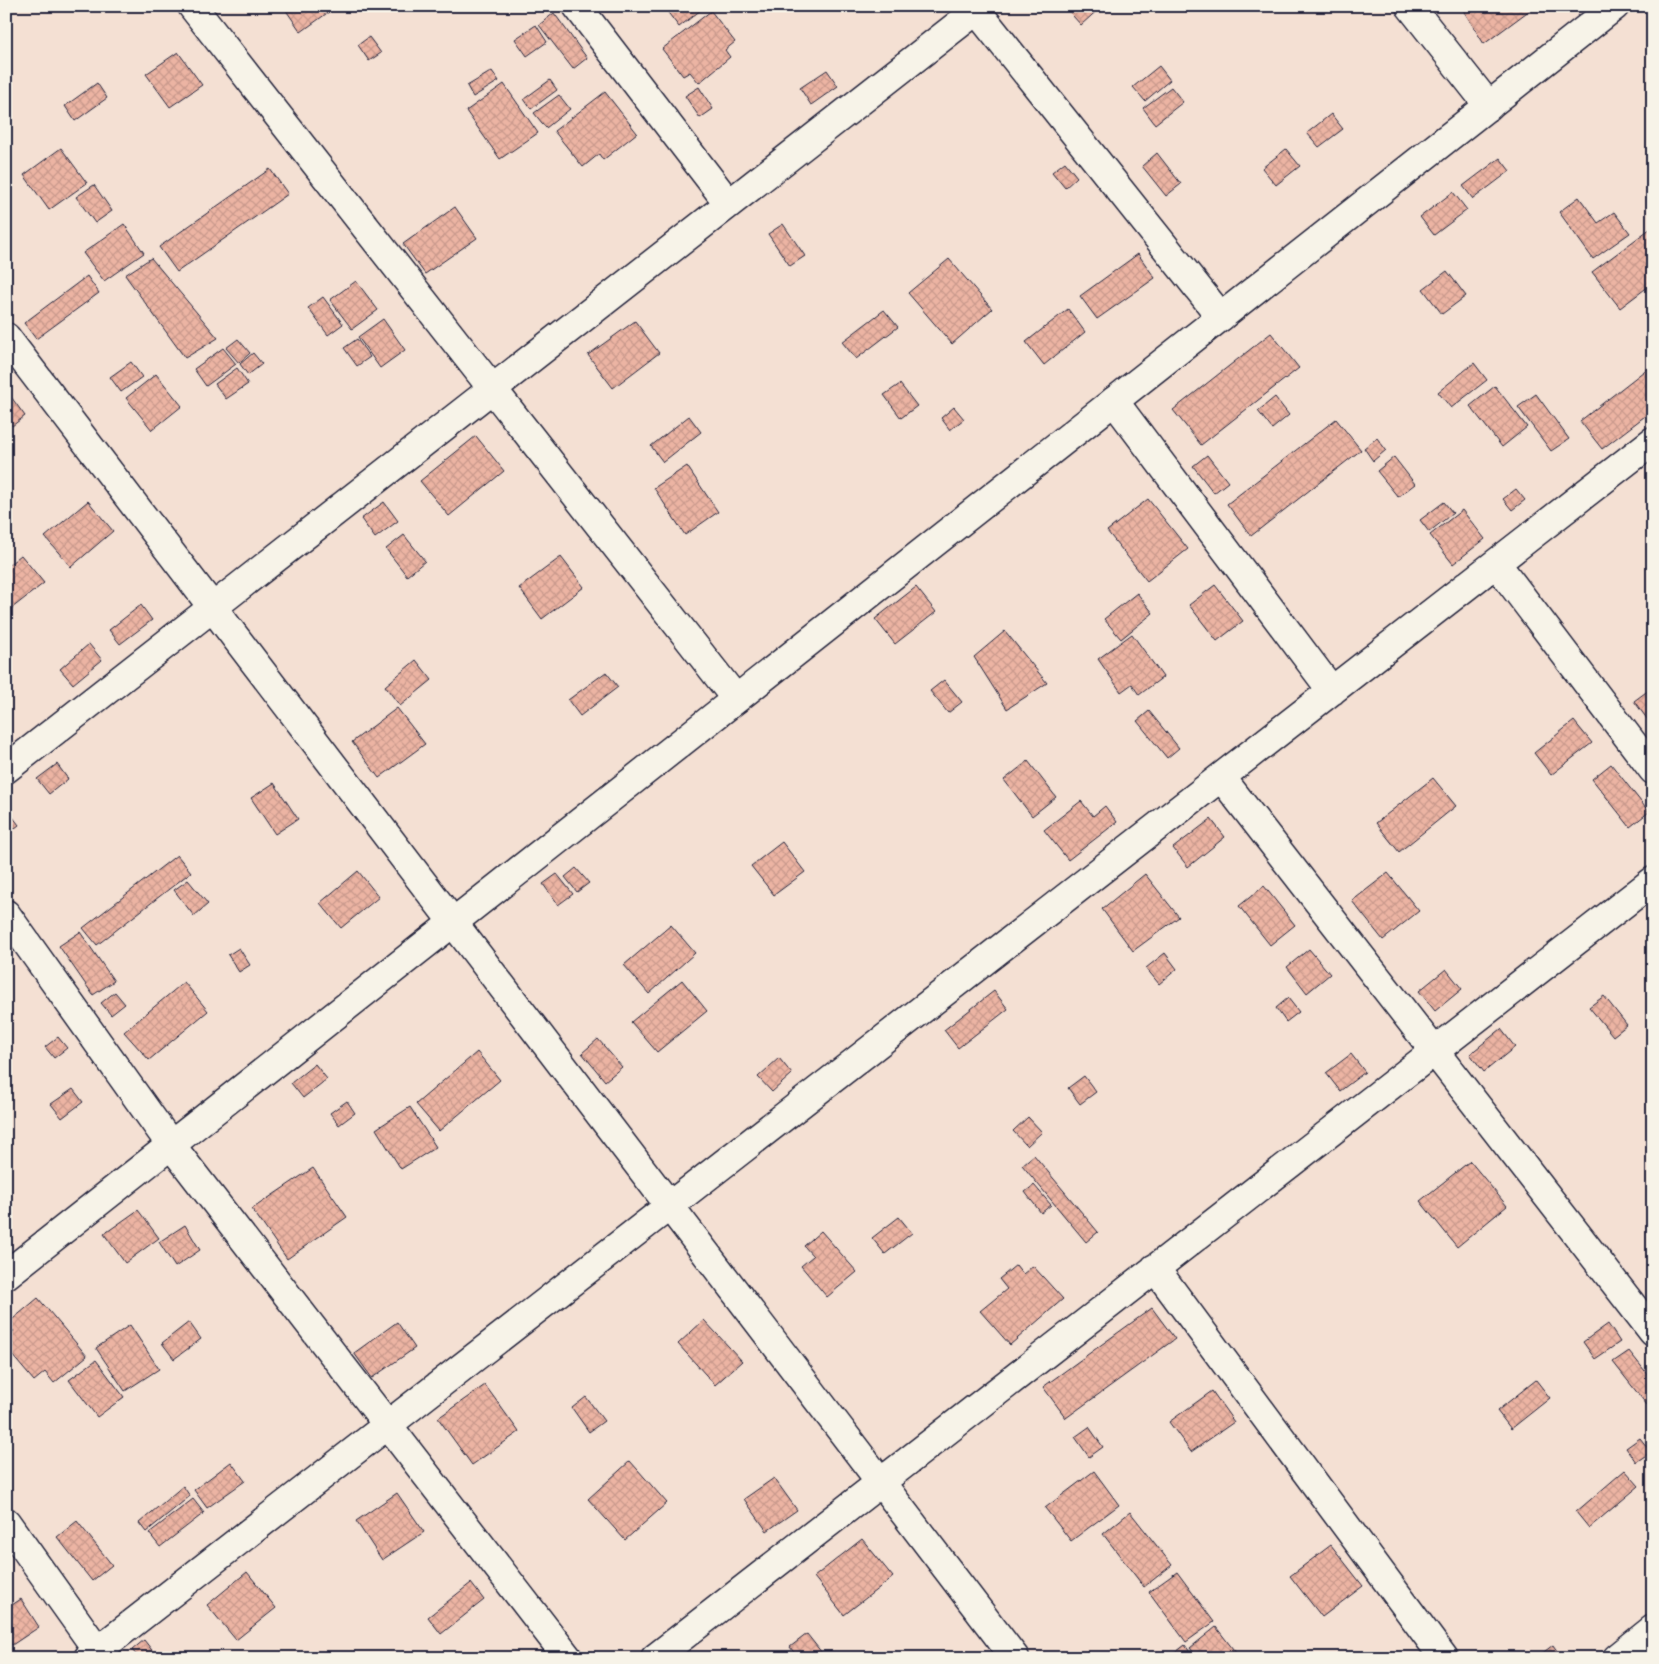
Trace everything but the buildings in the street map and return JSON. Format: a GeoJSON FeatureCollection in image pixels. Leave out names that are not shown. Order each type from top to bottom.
{"type":"FeatureCollection","features":[{"type":"Feature","properties":{"kind":"street"},"geometry":{"type":"LineString","coordinates":[[192,6],[736,699]]}},
{"type":"Feature","properties":{"kind":"street"},"geometry":{"type":"LineString","coordinates":[[576,6],[729,204]]}},
{"type":"Feature","properties":{"kind":"street"},"geometry":{"type":"LineString","coordinates":[[1410,6],[1489,106]]}},
{"type":"Feature","properties":{"kind":"street"},"geometry":{"type":"LineString","coordinates":[[6,1275],[1615,6]]}},
{"type":"Feature","properties":{"kind":"street"},"geometry":{"type":"LineString","coordinates":[[6,769],[977,8],[1221,317]]}},
{"type":"Feature","properties":{"kind":"street"},"geometry":{"type":"LineString","coordinates":[[11,352],[213,608],[1015,1658]]}},
{"type":"Feature","properties":{"kind":"street"},"geometry":{"type":"LineString","coordinates":[[1114,401],[1332,691]]}},
{"type":"Feature","properties":{"kind":"street"},"geometry":{"type":"LineString","coordinates":[[6,1522],[97,1655],[388,1425],[1653,441]]}},
{"type":"Feature","properties":{"kind":"street"},"geometry":{"type":"LineString","coordinates":[[1496,563],[1653,770]]}},
{"type":"Feature","properties":{"kind":"street"},"geometry":{"type":"LineString","coordinates":[[1221,777],[1653,1332]]}},
{"type":"Feature","properties":{"kind":"street"},"geometry":{"type":"LineString","coordinates":[[655,1658],[1653,881]]}},
{"type":"Feature","properties":{"kind":"street"},"geometry":{"type":"LineString","coordinates":[[6,914],[171,1145],[568,1658]]}},
{"type":"Feature","properties":{"kind":"street"},"geometry":{"type":"LineString","coordinates":[[1155,1268],[1444,1658]]}},
{"type":"Feature","properties":{"kind":"street"},"geometry":{"type":"LineString","coordinates":[[1617,1658],[1653,1629]]}}]}
